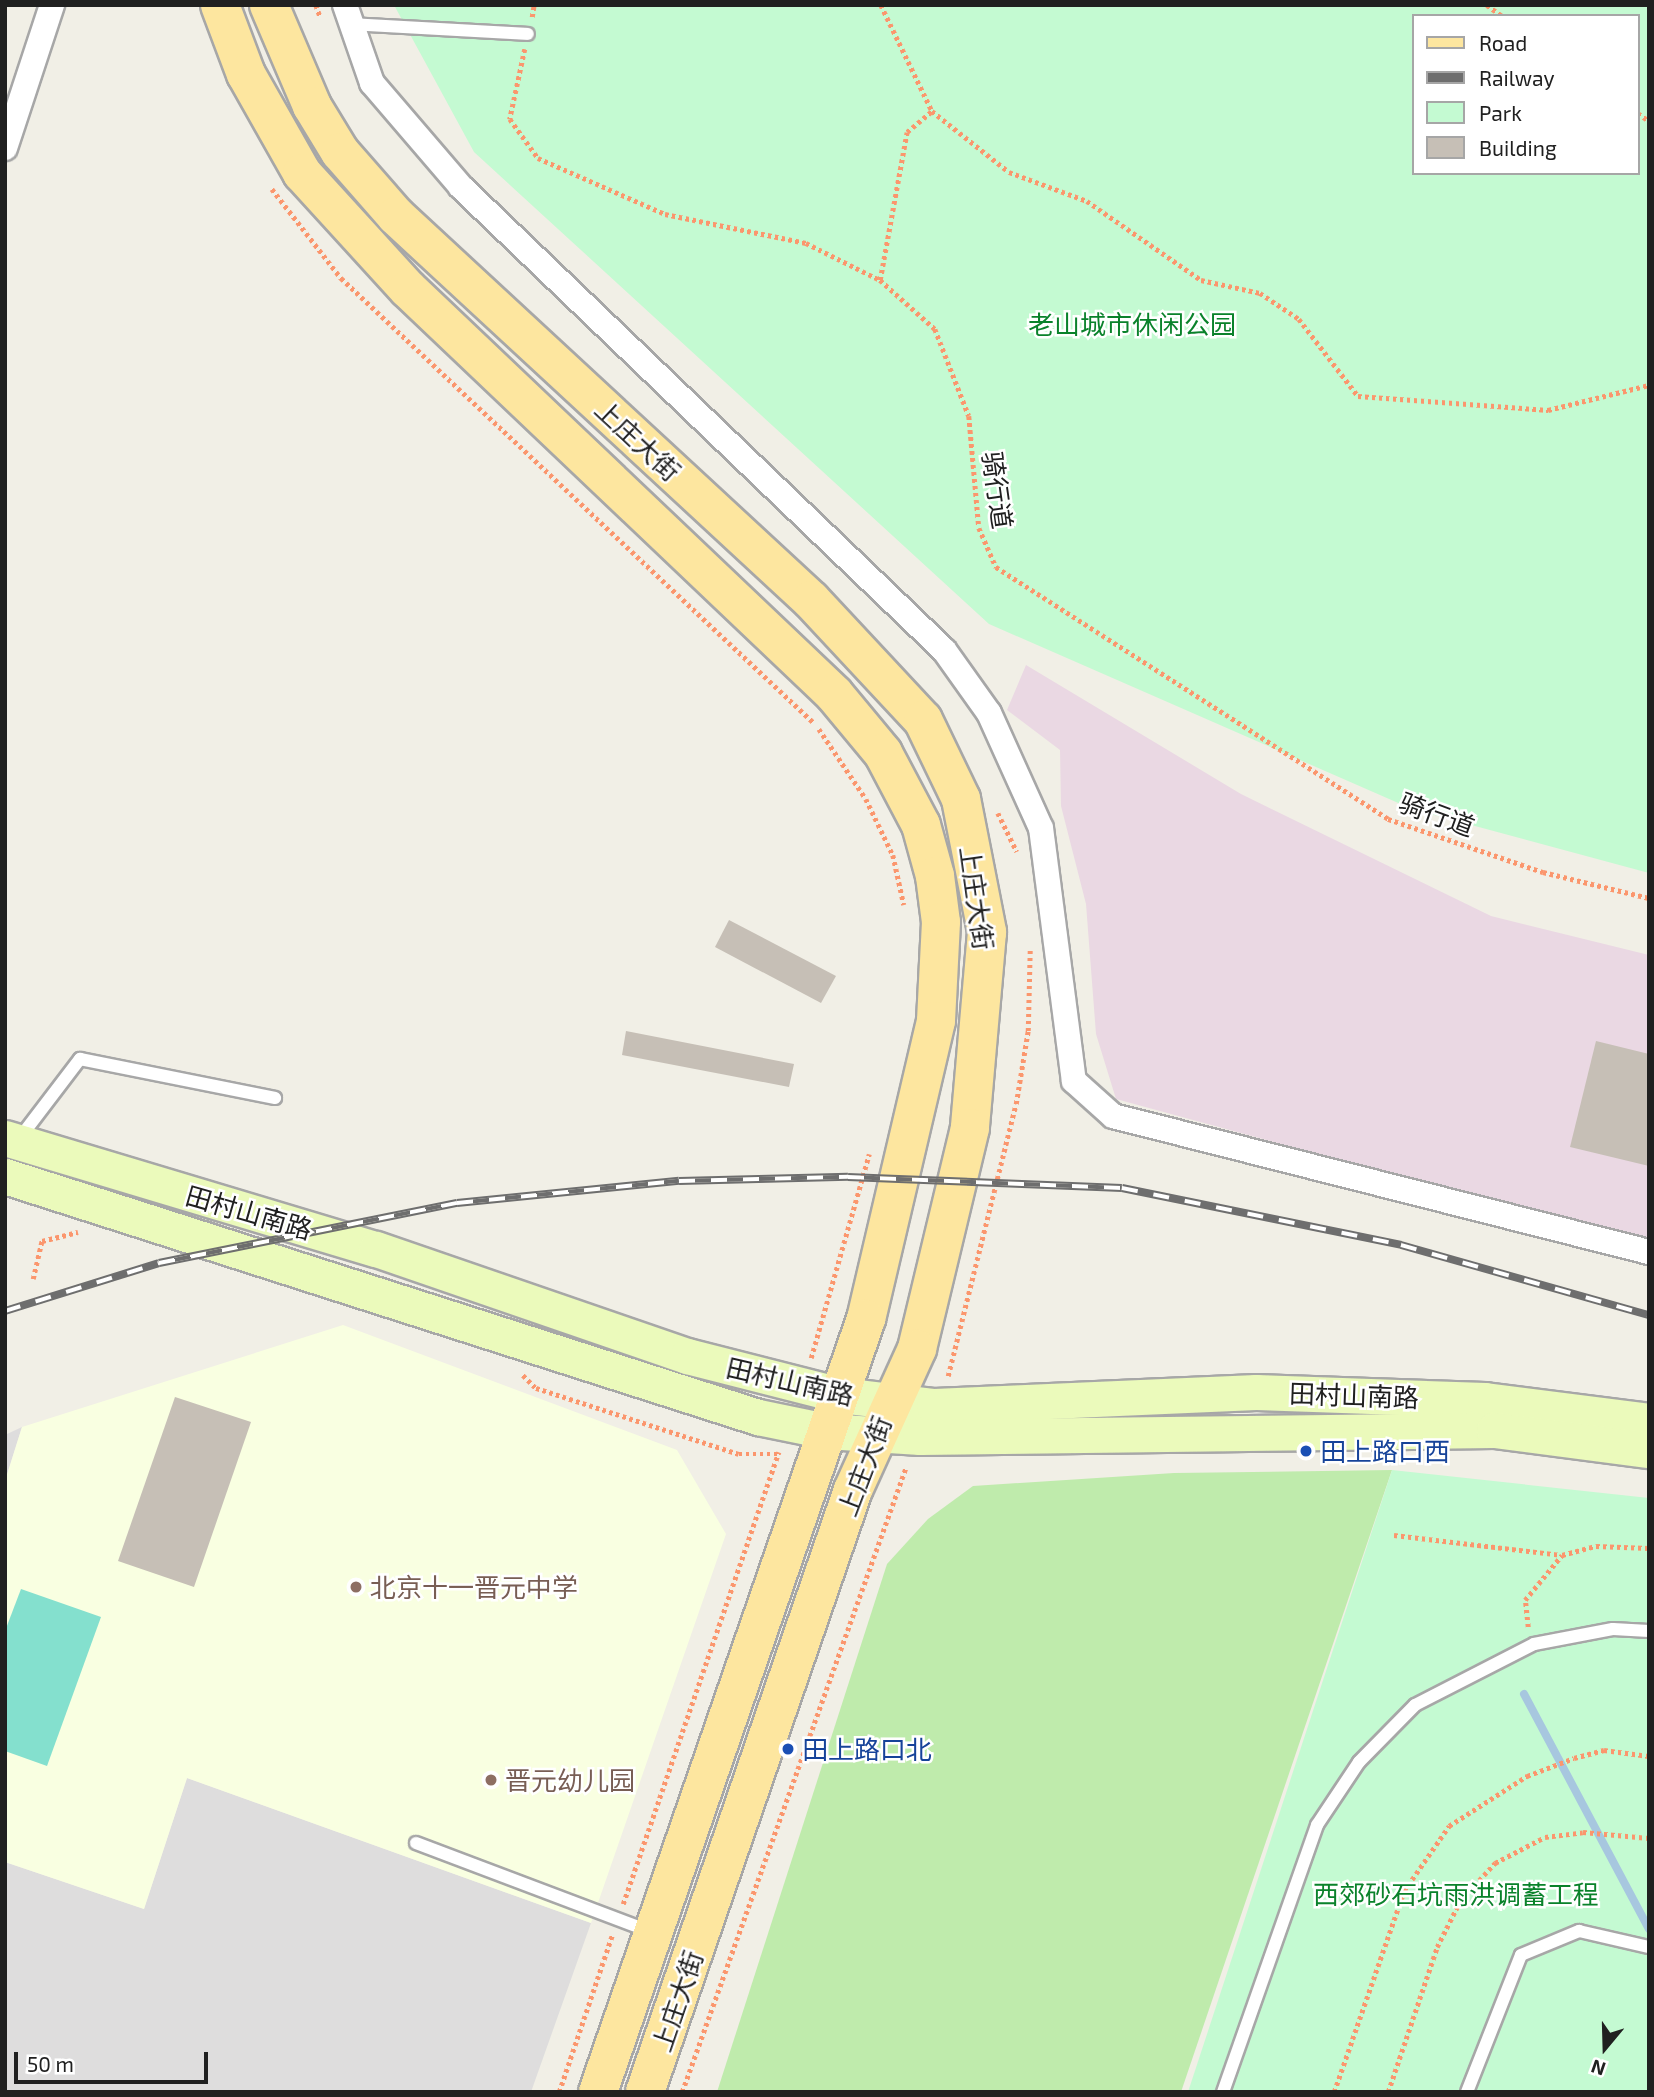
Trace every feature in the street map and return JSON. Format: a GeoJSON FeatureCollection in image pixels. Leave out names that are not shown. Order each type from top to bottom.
{"type":"FeatureCollection","features":[{"type":"Feature","properties":{"kind":"main road","name":"上庄大街"},"geometry":{"type":"LineString","coordinates":[[220,5],[274,131],[333,208],[834,694],[883,753],[922,825],[941,922],[936,1021],[866,1319],[598,2092]]}},
{"type":"Feature","properties":{"kind":"main road","name":"上庄大街"},"geometry":{"type":"LineString","coordinates":[[268,5],[312,106],[348,161],[396,216],[857,646],[923,720],[961,799],[987,932],[970,1128],[917,1349],[881,1418],[645,2092]]}},
{"type":"Feature","properties":{"kind":"main road","name":"田村山南路"},"geometry":{"type":"LineString","coordinates":[[11,1140],[802,1387],[840,1395],[881,1418]]}},
{"type":"Feature","properties":{"kind":"main road","name":"田村山南路"},"geometry":{"type":"LineString","coordinates":[[5,1176],[138,1223],[789,1423],[826,1432],[881,1418],[927,1422],[1494,1430],[1649,1450]]}},
{"type":"Feature","properties":{"kind":"main road","name":"田村山南路"},"geometry":{"type":"LineString","coordinates":[[927,1422],[1256,1392],[1485,1400],[1649,1421]]}},
{"type":"Feature","properties":{"kind":"street"},"geometry":{"type":"LineString","coordinates":[[5,148],[52,5]]}},
{"type":"Feature","properties":{"kind":"street"},"geometry":{"type":"LineString","coordinates":[[348,15],[372,83],[461,187],[944,650],[989,713],[1041,828],[1074,1081],[1113,1116],[1649,1252]]}},
{"type":"Feature","properties":{"kind":"lane"},"geometry":{"type":"LineString","coordinates":[[348,15],[528,34]]}},
{"type":"Feature","properties":{"kind":"lane"},"geometry":{"type":"LineString","coordinates":[[11,1140],[80,1059],[275,1098]]}},
{"type":"Feature","properties":{"kind":"lane"},"geometry":{"type":"LineString","coordinates":[[1223,2092],[1317,1825],[1359,1762],[1415,1705],[1534,1644],[1614,1629],[1649,1631]]}},
{"type":"Feature","properties":{"kind":"lane"},"geometry":{"type":"LineString","coordinates":[[416,1843],[653,1932]]}},
{"type":"Feature","properties":{"kind":"lane"},"geometry":{"type":"LineString","coordinates":[[1467,2092],[1521,1955],[1579,1931],[1646,1946]]}},
{"type":"Feature","properties":{"kind":"path"},"geometry":{"type":"LineString","coordinates":[[316,5],[325,28]]}},
{"type":"Feature","properties":{"kind":"path","name":"骑行道"},"geometry":{"type":"LineString","coordinates":[[534,5],[510,119],[538,158],[665,214],[806,243],[880,280],[935,329],[969,416],[979,528],[996,567],[1388,819],[1543,872],[1649,898]]}},
{"type":"Feature","properties":{"kind":"path"},"geometry":{"type":"LineString","coordinates":[[881,5],[932,111],[1009,172],[1087,201],[1201,280],[1260,293],[1289,312],[1358,396],[1548,410],[1649,385]]}},
{"type":"Feature","properties":{"kind":"path"},"geometry":{"type":"LineString","coordinates":[[880,280],[907,132],[932,111]]}},
{"type":"Feature","properties":{"kind":"path"},"geometry":{"type":"LineString","coordinates":[[268,183],[341,278],[815,724],[866,799],[893,855],[907,919]]}},
{"type":"Feature","properties":{"kind":"path","name":"上庄大街"},"geometry":{"type":"LineString","coordinates":[[994,805],[1025,867]]}},
{"type":"Feature","properties":{"kind":"path","name":"上庄大街"},"geometry":{"type":"LineString","coordinates":[[682,2092],[885,1510],[949,1375],[1016,1104],[1028,1031],[1030,944]]}},
{"type":"Feature","properties":{"kind":"path"},"geometry":{"type":"LineString","coordinates":[[802,1387],[873,1139]]}},
{"type":"Feature","properties":{"kind":"path"},"geometry":{"type":"LineString","coordinates":[[33,1279],[42,1241],[79,1232]]}},
{"type":"Feature","properties":{"kind":"path"},"geometry":{"type":"LineString","coordinates":[[559,2092],[789,1423]]}},
{"type":"Feature","properties":{"kind":"path"},"geometry":{"type":"LineString","coordinates":[[1395,1535],[1562,1555],[1596,1546],[1649,1548]]}},
{"type":"Feature","properties":{"kind":"path"},"geometry":{"type":"LineString","coordinates":[[1534,1644],[1525,1600],[1562,1555]]}},
{"type":"Feature","properties":{"kind":"path"},"geometry":{"type":"LineString","coordinates":[[1334,2092],[1404,1891],[1449,1826],[1549,1768],[1574,1758],[1604,1750],[1649,1756]]}},
{"type":"Feature","properties":{"kind":"path"},"geometry":{"type":"LineString","coordinates":[[1388,2092],[1437,1947],[1460,1901],[1495,1863],[1545,1837],[1583,1832],[1649,1838]]}},
{"type":"Feature","properties":{"kind":"shaded area"},"geometry":{"type":"Polygon","coordinates":[[[1026,665],[1241,794],[1491,916],[1649,955],[1649,1244],[1116,1099],[1096,1034],[1086,904],[1061,806],[1060,750],[1007,710],[1026,665]]]}},
{"type":"Feature","properties":{"kind":"shaded area","name":"北京十一晋元中学"},"geometry":{"type":"Polygon","coordinates":[[[343,1325],[677,1450],[726,1534],[591,1923],[187,1778],[144,1909],[5,1862],[5,1481],[22,1427],[343,1325]]]}},
{"type":"Feature","properties":{"kind":"shaded area"},"geometry":{"type":"Polygon","coordinates":[[[22,1427],[5,1481],[5,1435],[22,1427]]]}},
{"type":"Feature","properties":{"kind":"shaded area"},"geometry":{"type":"Polygon","coordinates":[[[21,1589],[101,1617],[47,1766],[5,1751],[5,1631],[21,1589]]]}},
{"type":"Feature","properties":{"kind":"shaded area"},"geometry":{"type":"Polygon","coordinates":[[[187,1778],[591,1923],[531,2092],[5,2092],[5,1862],[144,1909],[187,1778]]]}},
{"type":"Feature","properties":{"kind":"green space","name":"老山城市休闲公园"},"geometry":{"type":"Polygon","coordinates":[[[394,5],[1649,5],[1649,873],[1412,809],[989,624],[474,152],[394,5]]]}},
{"type":"Feature","properties":{"kind":"green space"},"geometry":{"type":"Polygon","coordinates":[[[1392,1470],[1181,2092],[717,2092],[887,1564],[928,1519],[973,1486],[1174,1473],[1392,1470]]]}},
{"type":"Feature","properties":{"kind":"green space","name":"西郊砂石坑雨洪调蓄工程"},"geometry":{"type":"Polygon","coordinates":[[[1392,1470],[1649,1498],[1649,2092],[1188,2092],[1392,1470]]]}},
{"type":"Feature","properties":{"kind":"building"},"geometry":{"type":"Polygon","coordinates":[[[729,920],[836,976],[821,1003],[715,947],[729,920]]]}},
{"type":"Feature","properties":{"kind":"building"},"geometry":{"type":"Polygon","coordinates":[[[626,1031],[794,1064],[789,1087],[622,1055],[626,1031]]]}},
{"type":"Feature","properties":{"kind":"building"},"geometry":{"type":"Polygon","coordinates":[[[1596,1041],[1649,1054],[1649,1166],[1570,1147],[1596,1041]]]}},
{"type":"Feature","properties":{"kind":"building"},"geometry":{"type":"Polygon","coordinates":[[[175,1397],[251,1422],[194,1587],[118,1561],[175,1397]]]}},
{"type":"Feature","properties":{"kind":"waterway"},"geometry":{"type":"LineString","coordinates":[[1524,1694],[1649,1929]]}},
{"type":"Feature","properties":{"kind":"railway"},"geometry":{"type":"LineString","coordinates":[[5,1311],[159,1263],[457,1203],[679,1181],[848,1177],[1122,1188],[1401,1245],[1649,1315]]}},
{"type":"Feature","properties":{"kind":"place","name":"田上路口西"},"geometry":{"type":"Point","coordinates":[1306,1451]}},
{"type":"Feature","properties":{"kind":"place","name":"北京十一晋元中学"},"geometry":{"type":"Point","coordinates":[356,1587]}},
{"type":"Feature","properties":{"kind":"place","name":"田上路口北"},"geometry":{"type":"Point","coordinates":[788,1749]}},
{"type":"Feature","properties":{"kind":"place","name":"晋元幼儿园"},"geometry":{"type":"Point","coordinates":[491,1780]}}]}
